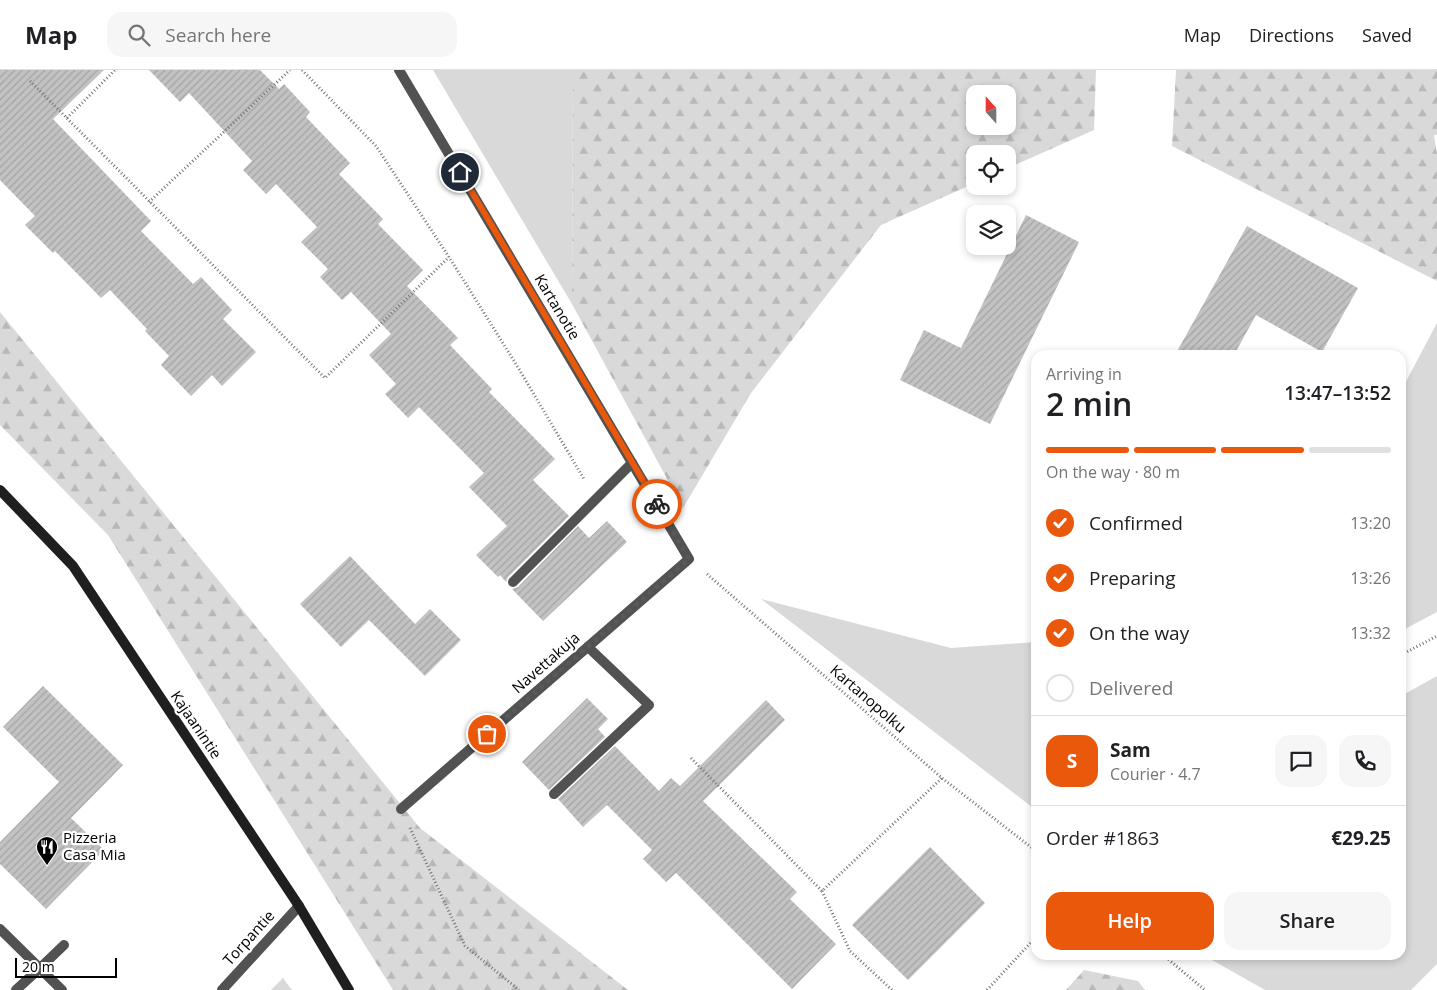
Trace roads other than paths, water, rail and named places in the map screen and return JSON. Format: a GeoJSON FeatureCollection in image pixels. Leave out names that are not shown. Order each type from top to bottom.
{"type":"FeatureCollection","features":[{"type":"Feature","properties":{"kind":"main road","name":"Kajaanintie"},"geometry":{"type":"LineString","coordinates":[[0,490],[73,566],[298,906],[349,990]]}},
{"type":"Feature","properties":{"kind":"street","name":"Kartanotie"},"geometry":{"type":"LineString","coordinates":[[399,70],[689,559]]}},
{"type":"Feature","properties":{"kind":"street"},"geometry":{"type":"LineString","coordinates":[[513,582],[632,463]]}},
{"type":"Feature","properties":{"kind":"street","name":"Navettakuja"},"geometry":{"type":"LineString","coordinates":[[401,810],[689,559]]}},
{"type":"Feature","properties":{"kind":"street"},"geometry":{"type":"LineString","coordinates":[[554,794],[649,705],[588,647]]}},
{"type":"Feature","properties":{"kind":"street","name":"Torpantie"},"geometry":{"type":"LineString","coordinates":[[222,990],[298,906]]}},
{"type":"Feature","properties":{"kind":"street"},"geometry":{"type":"LineString","coordinates":[[0,929],[62,990]]}},
{"type":"Feature","properties":{"kind":"street"},"geometry":{"type":"LineString","coordinates":[[16,990],[64,946]]}},
{"type":"Feature","properties":{"kind":"place","name":"Pizzeria Casa Mia"},"geometry":{"type":"Point","coordinates":[47,866]}}]}
